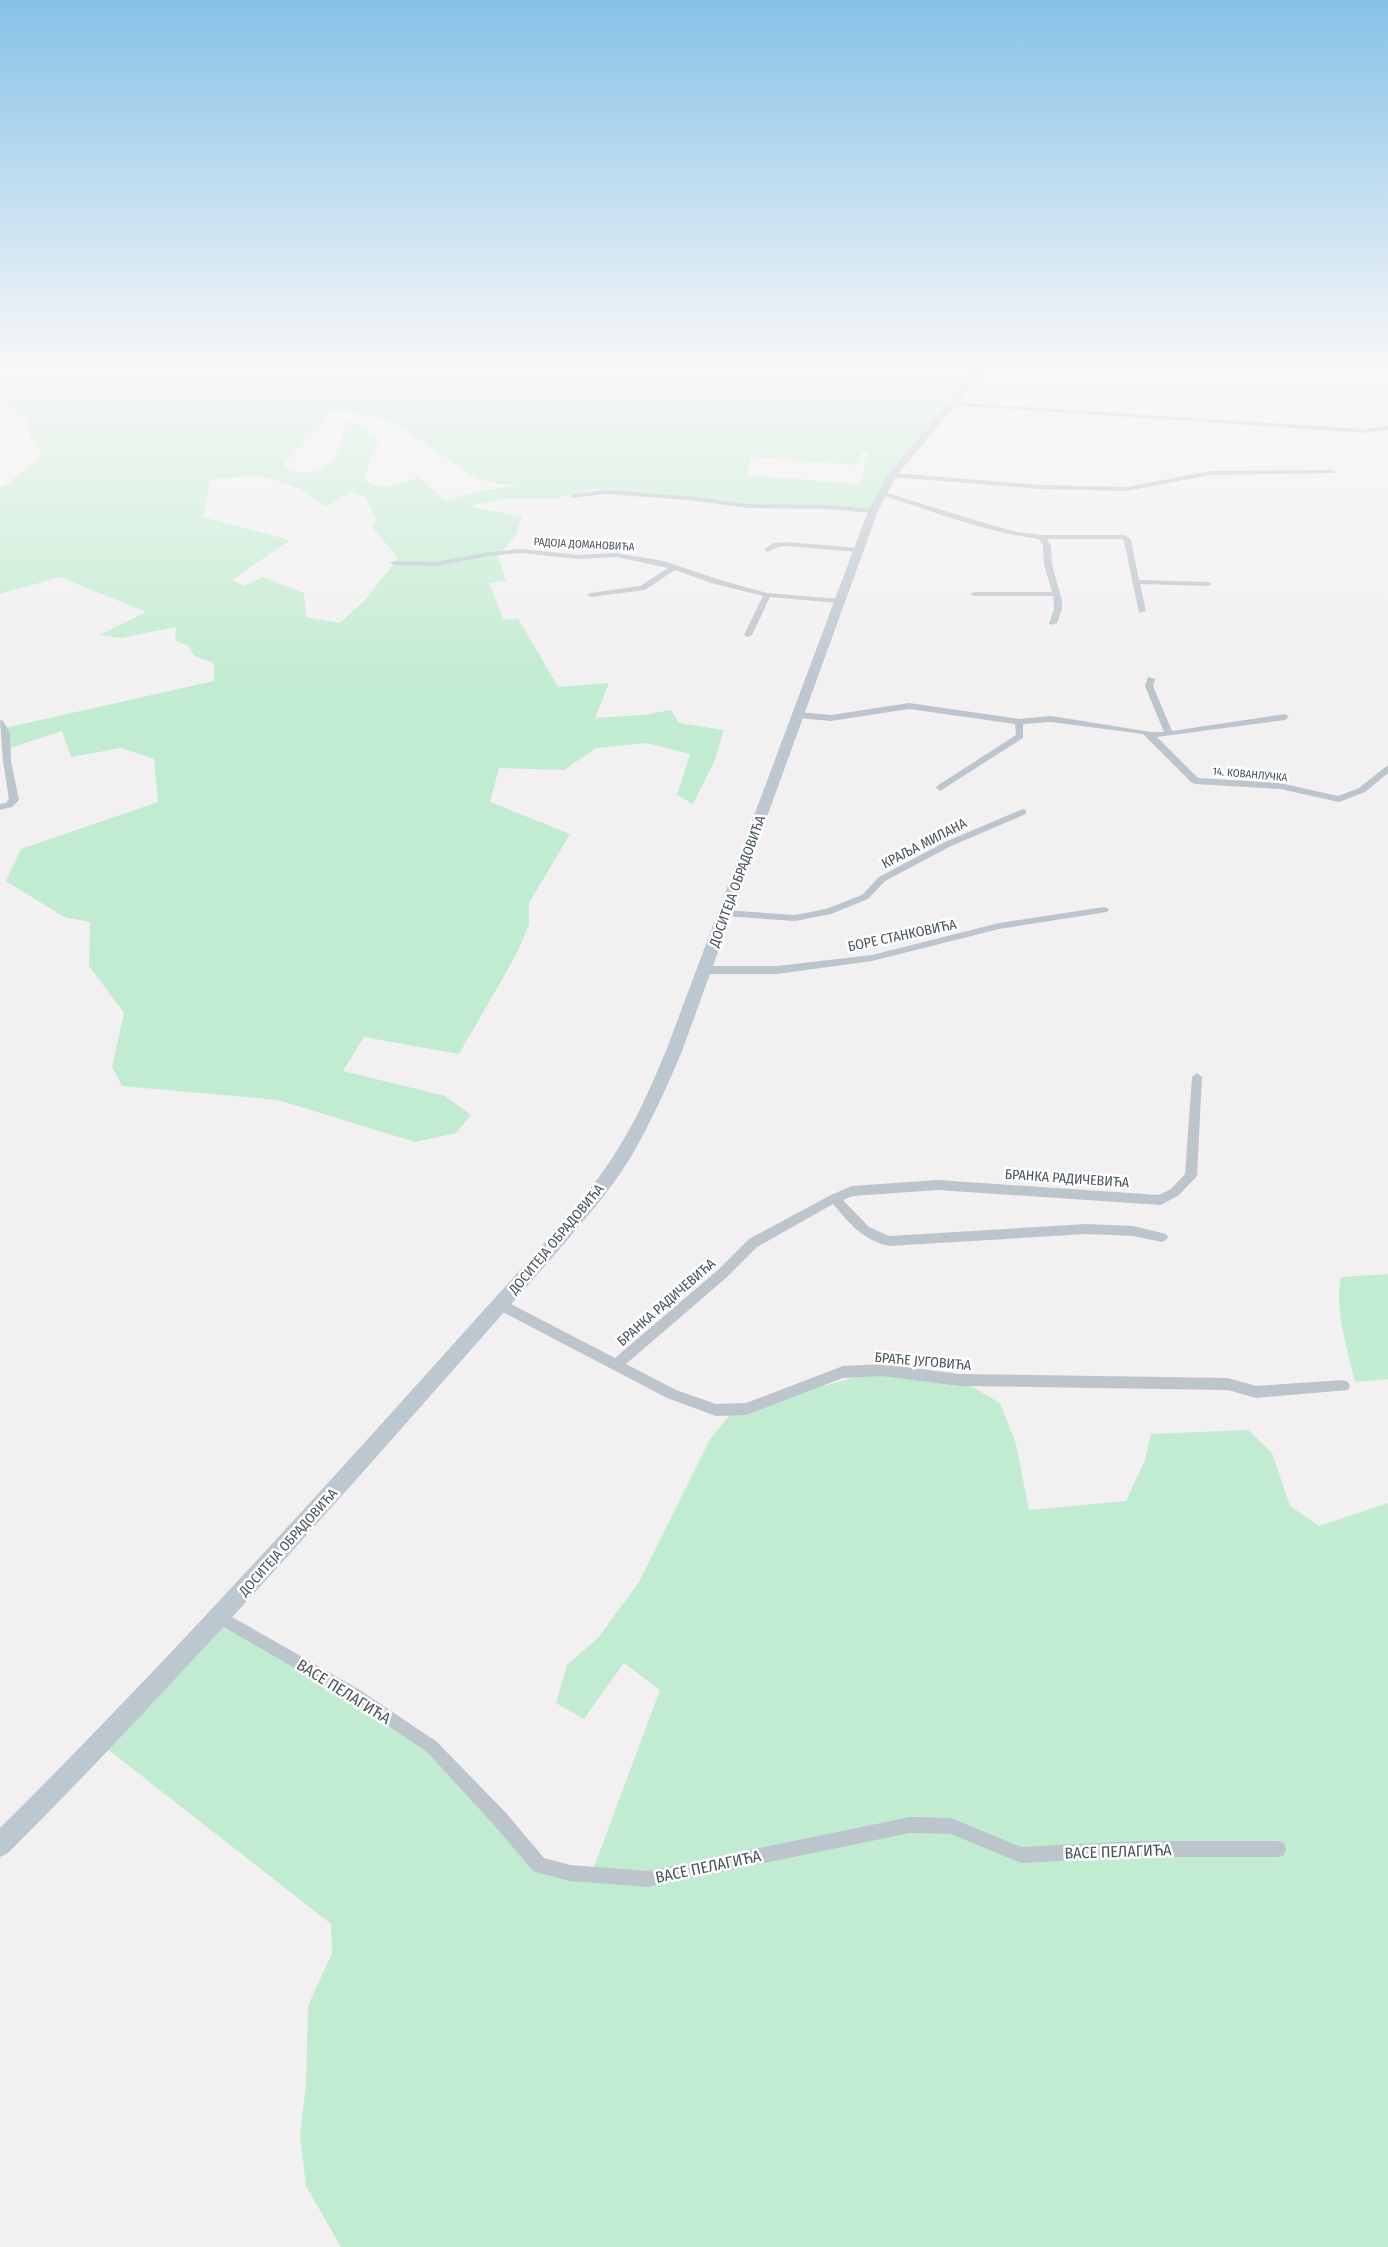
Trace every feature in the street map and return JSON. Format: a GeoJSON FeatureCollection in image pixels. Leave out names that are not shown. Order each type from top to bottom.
{"type":"FeatureCollection","features":[{"type":"Feature","properties":{"kind":"main road","name":"ДОСИТЕЈА ОБРАДОВИЋА"},"geometry":{"type":"LineString","coordinates":[[0,1845],[83,1762],[220,1617],[501,1305],[593,1198],[625,1152],[658,1088],[725,914],[872,511],[895,471]]}},
{"type":"Feature","properties":{"kind":"street"},"geometry":{"type":"LineString","coordinates":[[892,475],[1040,487],[1127,489],[1210,473],[1333,472]]}},
{"type":"Feature","properties":{"kind":"street"},"geometry":{"type":"LineString","coordinates":[[882,491],[989,527],[1042,536],[1122,537],[1126,540],[1142,611]]}},
{"type":"Feature","properties":{"kind":"street"},"geometry":{"type":"LineString","coordinates":[[574,496],[604,492],[688,498],[748,506],[824,507],[872,511]]}},
{"type":"Feature","properties":{"kind":"street"},"geometry":{"type":"LineString","coordinates":[[1042,536],[1047,546],[1048,564],[1058,609],[1053,623]]}},
{"type":"Feature","properties":{"kind":"street"},"geometry":{"type":"LineString","coordinates":[[768,550],[776,545],[787,544],[858,550]]}},
{"type":"Feature","properties":{"kind":"street","name":"РАДОЈА ДОМАНОВИЋА"},"geometry":{"type":"LineString","coordinates":[[394,563],[436,564],[521,551],[579,557],[616,555],[653,561],[714,581],[767,595],[838,601]]}},
{"type":"Feature","properties":{"kind":"street"},"geometry":{"type":"LineString","coordinates":[[591,595],[642,588],[674,567]]}},
{"type":"Feature","properties":{"kind":"street"},"geometry":{"type":"LineString","coordinates":[[1137,582],[1208,584]]}},
{"type":"Feature","properties":{"kind":"street"},"geometry":{"type":"LineString","coordinates":[[974,594],[1056,594]]}},
{"type":"Feature","properties":{"kind":"street"},"geometry":{"type":"LineString","coordinates":[[748,635],[767,595]]}},
{"type":"Feature","properties":{"kind":"street"},"geometry":{"type":"LineString","coordinates":[[1151,679],[1149,686],[1151,693],[1169,733]]}},
{"type":"Feature","properties":{"kind":"street"},"geometry":{"type":"LineString","coordinates":[[798,715],[831,718],[909,706],[1019,722],[1051,719],[1150,734],[1285,718]]}},
{"type":"Feature","properties":{"kind":"street"},"geometry":{"type":"LineString","coordinates":[[940,788],[1020,736],[1019,722]]}},
{"type":"Feature","properties":{"kind":"street"},"geometry":{"type":"LineString","coordinates":[[0,723],[6,733],[7,761],[14,800],[0,808]]}},
{"type":"Feature","properties":{"kind":"street","name":"14. КОВАНЛУЧКА"},"geometry":{"type":"LineString","coordinates":[[1150,734],[1195,781],[1280,786],[1339,799],[1362,790],[1388,768]]}},
{"type":"Feature","properties":{"kind":"street","name":"КРАЉА МИЛАНА"},"geometry":{"type":"LineString","coordinates":[[725,914],[795,918],[828,912],[865,897],[882,879],[948,844],[1023,812]]}},
{"type":"Feature","properties":{"kind":"street","name":"БОРЕ СТАНКОВИЋА"},"geometry":{"type":"LineString","coordinates":[[704,970],[777,970],[872,958],[999,926],[1104,910]]}},
{"type":"Feature","properties":{"kind":"street","name":"БРАНКА РАДИЧЕВИЋА"},"geometry":{"type":"LineString","coordinates":[[617,1364],[722,1274],[753,1243],[835,1198],[852,1191],[938,1185],[1161,1200],[1175,1192],[1191,1176],[1197,1077]]}},
{"type":"Feature","properties":{"kind":"street"},"geometry":{"type":"LineString","coordinates":[[835,1198],[865,1233],[876,1239],[889,1241],[1064,1229],[1123,1230],[1147,1232],[1162,1237]]}},
{"type":"Feature","properties":{"kind":"street","name":"БРАЋЕ ЈУГОВИЋА"},"geometry":{"type":"LineString","coordinates":[[501,1305],[672,1394],[716,1410],[746,1409],[843,1372],[882,1370],[960,1380],[1228,1384],[1256,1392],[1343,1386]]}},
{"type":"Feature","properties":{"kind":"street","name":"ВАСЕ ПЕЛАГИЋА"},"geometry":{"type":"LineString","coordinates":[[220,1617],[355,1695],[432,1748],[501,1820],[539,1865],[570,1873],[648,1879],[910,1825],[951,1826],[1021,1855],[1136,1849],[1278,1848]]}},
{"type":"Feature","properties":{"kind":"green space"},"geometry":{"type":"Polygon","coordinates":[[[23,471],[292,471],[306,473],[315,471],[367,471],[364,480],[378,486],[392,486],[419,477],[445,501],[485,490],[520,486],[498,484],[476,478],[465,471],[747,471],[746,475],[859,484],[864,471],[898,471],[873,511],[824,507],[748,506],[596,489],[554,499],[501,499],[470,506],[522,517],[516,535],[498,556],[506,581],[489,583],[504,620],[518,618],[558,687],[609,683],[595,718],[644,715],[671,710],[679,723],[724,730],[714,762],[693,804],[677,795],[690,754],[646,743],[596,748],[564,770],[499,768],[490,802],[570,834],[529,903],[529,925],[516,955],[459,1054],[364,1037],[343,1071],[445,1096],[471,1115],[456,1133],[415,1142],[278,1100],[122,1086],[112,1067],[124,1013],[89,966],[90,922],[64,917],[6,881],[21,849],[158,802],[154,759],[121,748],[71,757],[62,731],[7,749],[5,728],[214,681],[214,663],[194,656],[188,645],[175,641],[176,627],[121,638],[99,635],[146,612],[60,577],[0,594],[0,487],[6,485],[23,471]],[[255,475],[210,480],[203,517],[290,540],[232,580],[244,586],[262,577],[304,593],[306,617],[340,623],[366,599],[398,558],[373,528],[376,519],[365,497],[351,492],[325,507],[292,486],[255,475]]]}},
{"type":"Feature","properties":{"kind":"green space"},"geometry":{"type":"Polygon","coordinates":[[[1388,1274],[1388,1379],[1355,1382],[1339,1304],[1341,1277],[1388,1274]]]}},
{"type":"Feature","properties":{"kind":"green space"},"geometry":{"type":"Polygon","coordinates":[[[882,1370],[960,1380],[1000,1403],[1016,1444],[1029,1510],[1126,1501],[1145,1460],[1151,1434],[1248,1430],[1272,1453],[1290,1506],[1319,1526],[1388,1503],[1388,2247],[341,2247],[306,2186],[300,2135],[306,2085],[308,2006],[332,1953],[331,1924],[101,1744],[220,1617],[432,1747],[539,1865],[591,1875],[660,1690],[624,1663],[584,1719],[556,1703],[567,1665],[598,1638],[639,1582],[709,1441],[733,1411],[882,1370]]]}}]}
